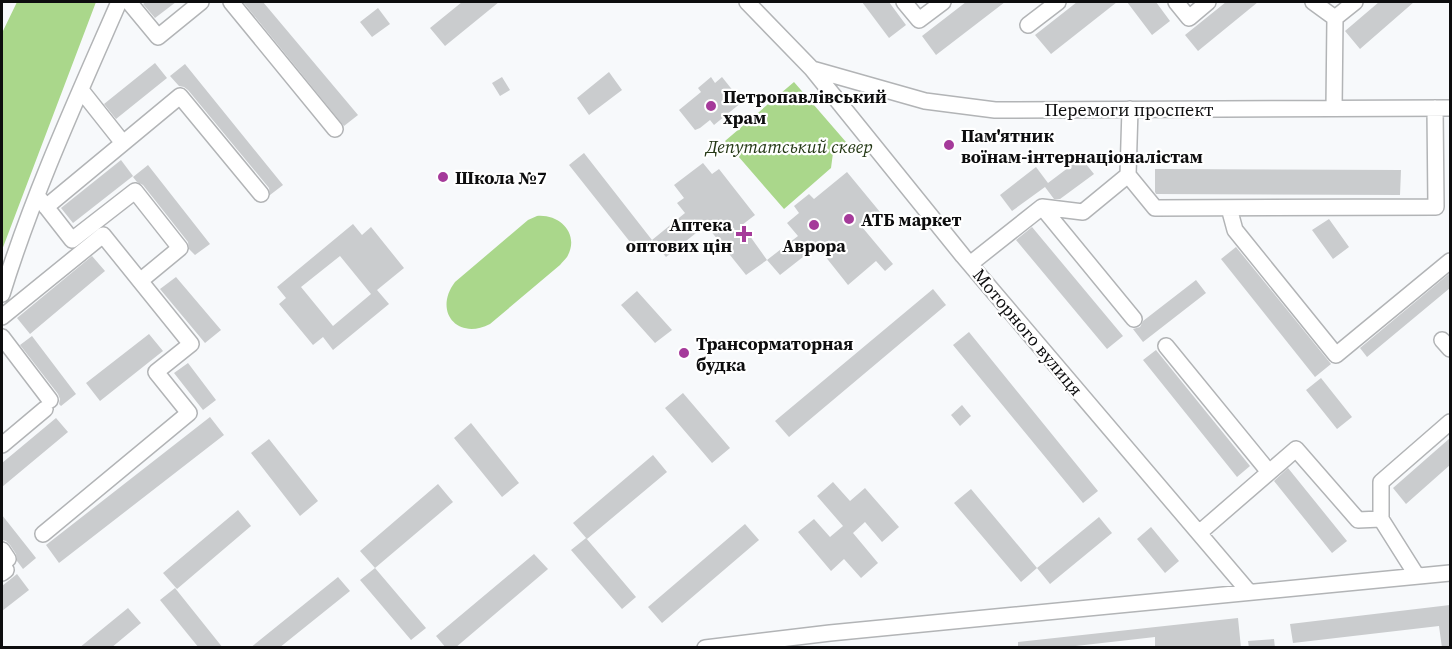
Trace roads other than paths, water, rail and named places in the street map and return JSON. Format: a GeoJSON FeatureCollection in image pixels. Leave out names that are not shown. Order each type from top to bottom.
{"type":"FeatureCollection","features":[{"type":"Feature","properties":{"kind":"street"},"geometry":{"type":"LineString","coordinates":[[2,294],[12,260],[41,202],[70,112],[118,2]]}},
{"type":"Feature","properties":{"kind":"street"},"geometry":{"type":"LineString","coordinates":[[129,2],[158,37],[201,2]]}},
{"type":"Feature","properties":{"kind":"street"},"geometry":{"type":"LineString","coordinates":[[231,2],[335,129]]}},
{"type":"Feature","properties":{"kind":"street","name":"Моторного вулиця"},"geometry":{"type":"LineString","coordinates":[[747,2],[812,69],[970,264],[1249,591]]}},
{"type":"Feature","properties":{"kind":"street"},"geometry":{"type":"LineString","coordinates":[[904,2],[919,20],[943,2]]}},
{"type":"Feature","properties":{"kind":"street"},"geometry":{"type":"LineString","coordinates":[[1028,25],[1058,2]]}},
{"type":"Feature","properties":{"kind":"street"},"geometry":{"type":"LineString","coordinates":[[1176,2],[1190,18],[1208,2]]}},
{"type":"Feature","properties":{"kind":"street"},"geometry":{"type":"LineString","coordinates":[[1313,2],[1335,18]]}},
{"type":"Feature","properties":{"kind":"street"},"geometry":{"type":"LineString","coordinates":[[1335,18],[1355,2]]}},
{"type":"Feature","properties":{"kind":"street"},"geometry":{"type":"LineString","coordinates":[[1334,108],[1335,18]]}},
{"type":"Feature","properties":{"kind":"street","name":"Перемоги проспект"},"geometry":{"type":"LineString","coordinates":[[812,69],[925,102],[995,110],[1443,108]]}},
{"type":"Feature","properties":{"kind":"street"},"geometry":{"type":"LineString","coordinates":[[81,90],[123,143]]}},
{"type":"Feature","properties":{"kind":"street"},"geometry":{"type":"LineString","coordinates":[[41,202],[123,143],[180,96],[261,194]]}},
{"type":"Feature","properties":{"kind":"street"},"geometry":{"type":"LineString","coordinates":[[1130,109],[1128,176],[1155,208],[1443,209],[1443,108]]}},
{"type":"Feature","properties":{"kind":"street"},"geometry":{"type":"LineString","coordinates":[[970,264],[1042,207],[1083,212],[1128,176]]}},
{"type":"Feature","properties":{"kind":"street"},"geometry":{"type":"LineString","coordinates":[[2,317],[135,191],[180,248],[140,281]]}},
{"type":"Feature","properties":{"kind":"street"},"geometry":{"type":"LineString","coordinates":[[41,202],[76,247]]}},
{"type":"Feature","properties":{"kind":"street"},"geometry":{"type":"LineString","coordinates":[[1042,207],[1134,320]]}},
{"type":"Feature","properties":{"kind":"street"},"geometry":{"type":"LineString","coordinates":[[1229,208],[1235,230],[1336,355],[1450,261]]}},
{"type":"Feature","properties":{"kind":"street"},"geometry":{"type":"LineString","coordinates":[[43,534],[189,413],[156,372],[191,344],[103,235],[76,247]]}},
{"type":"Feature","properties":{"kind":"street"},"geometry":{"type":"LineString","coordinates":[[2,337],[48,404],[2,445]]}},
{"type":"Feature","properties":{"kind":"street"},"geometry":{"type":"LineString","coordinates":[[1166,346],[1269,472]]}},
{"type":"Feature","properties":{"kind":"street"},"geometry":{"type":"LineString","coordinates":[[1417,576],[1381,519],[1381,483],[1450,422]]}},
{"type":"Feature","properties":{"kind":"street"},"geometry":{"type":"LineString","coordinates":[[1199,533],[1296,449],[1358,520],[1381,519]]}},
{"type":"Feature","properties":{"kind":"street"},"geometry":{"type":"LineString","coordinates":[[705,648],[830,640],[1249,591],[1450,573]]}},
{"type":"Feature","properties":{"kind":"place","name":"Петропавлівський храм"},"geometry":{"type":"Point","coordinates":[711,106]}},
{"type":"Feature","properties":{"kind":"place","name":"Пам'ятник воїнам-інтернаціоналістам"},"geometry":{"type":"Point","coordinates":[949,145]}},
{"type":"Feature","properties":{"kind":"place","name":"Школа №7"},"geometry":{"type":"Point","coordinates":[443,177]}},
{"type":"Feature","properties":{"kind":"place","name":"АТБ маркет"},"geometry":{"type":"Point","coordinates":[849,219]}},
{"type":"Feature","properties":{"kind":"place","name":"Аврора"},"geometry":{"type":"Point","coordinates":[814,225]}},
{"type":"Feature","properties":{"kind":"place","name":"Аптека оптових цін"},"geometry":{"type":"Point","coordinates":[744,234]}},
{"type":"Feature","properties":{"kind":"place","name":"Трансорматорная будка"},"geometry":{"type":"Point","coordinates":[684,353]}},
{"type":"Feature","properties":{"kind":"park label","name":"Депутатський сквер"},"geometry":{"type":"Point","coordinates":[789,146]}}]}
